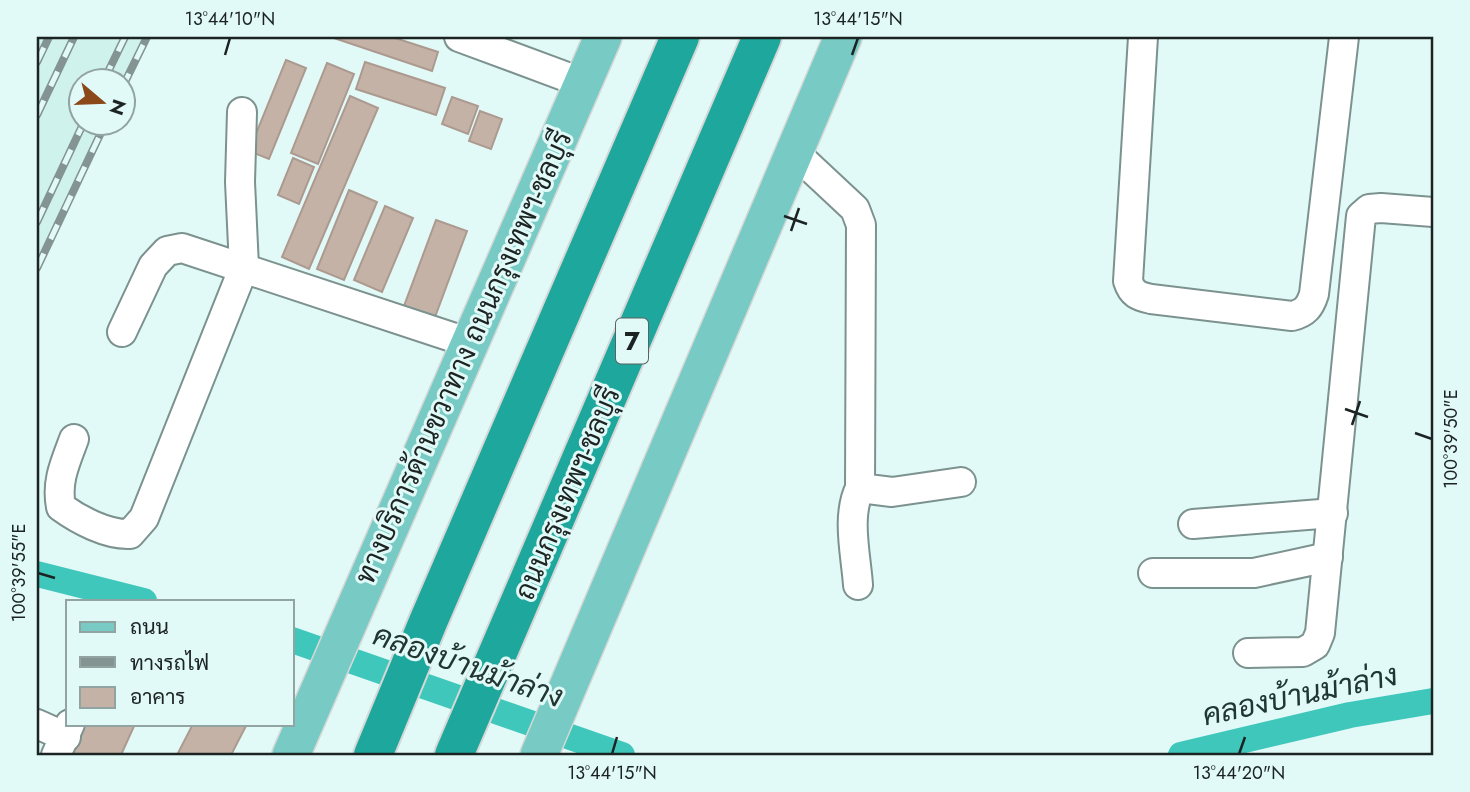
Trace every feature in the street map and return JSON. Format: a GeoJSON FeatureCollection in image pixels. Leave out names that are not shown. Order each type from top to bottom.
{"type":"FeatureCollection","features":[{"type":"Feature","properties":{"kind":"highway"},"geometry":{"type":"LineString","coordinates":[[373,755],[680,37]]}},
{"type":"Feature","properties":{"kind":"highway","name":"ถนนกรุงเทพฯ-ชลบุรี"},"geometry":{"type":"LineString","coordinates":[[454,755],[762,37]]}},
{"type":"Feature","properties":{"kind":"main road","name":"ทางบริการด้านขวาทาง ถนนกรุงเทพฯ-ชลบุรี"},"geometry":{"type":"LineString","coordinates":[[293,750],[603,37]]}},
{"type":"Feature","properties":{"kind":"main road"},"geometry":{"type":"LineString","coordinates":[[539,755],[843,37]]}},
{"type":"Feature","properties":{"kind":"street"},"geometry":{"type":"LineString","coordinates":[[459,37],[583,83]]}},
{"type":"Feature","properties":{"kind":"street"},"geometry":{"type":"LineString","coordinates":[[1143,37],[1128,281],[1131,290],[1138,296],[1151,299],[1292,316],[1302,314],[1310,306],[1314,295],[1344,37]]}},
{"type":"Feature","properties":{"kind":"street"},"geometry":{"type":"LineString","coordinates":[[74,439],[60,478],[58,492],[61,507],[77,519],[121,534],[130,534],[144,518],[244,267],[240,195],[242,112]]}},
{"type":"Feature","properties":{"kind":"street"},"geometry":{"type":"LineString","coordinates":[[794,152],[855,209],[861,225],[860,488],[854,501],[858,585]]}},
{"type":"Feature","properties":{"kind":"street"},"geometry":{"type":"LineString","coordinates":[[1248,653],[1303,652],[1315,645],[1320,633],[1361,216],[1369,209],[1381,208],[1433,212]]}},
{"type":"Feature","properties":{"kind":"street"},"geometry":{"type":"LineString","coordinates":[[122,332],[153,266],[167,251],[181,248],[470,343]]}},
{"type":"Feature","properties":{"kind":"street"},"geometry":{"type":"LineString","coordinates":[[860,488],[892,492],[961,482]]}},
{"type":"Feature","properties":{"kind":"street"},"geometry":{"type":"LineString","coordinates":[[1193,524],[1333,513]]}},
{"type":"Feature","properties":{"kind":"street"},"geometry":{"type":"LineString","coordinates":[[1153,573],[1254,573],[1328,557]]}},
{"type":"Feature","properties":{"kind":"street"},"geometry":{"type":"LineString","coordinates":[[37,724],[64,739]]}},
{"type":"Feature","properties":{"kind":"shaded area"},"geometry":{"type":"Polygon","coordinates":[[[37,37],[151,37],[136,69],[136,66],[66,66],[66,136],[104,136],[37,274],[37,37]]]}},
{"type":"Feature","properties":{"kind":"building"},"geometry":{"type":"Polygon","coordinates":[[[331,37],[392,37],[438,52],[432,71],[331,37]]]}},
{"type":"Feature","properties":{"kind":"building"},"geometry":{"type":"Polygon","coordinates":[[[286,60],[306,68],[269,159],[249,151],[286,60]]]}},
{"type":"Feature","properties":{"kind":"building"},"geometry":{"type":"Polygon","coordinates":[[[365,62],[445,88],[436,115],[356,89],[365,62]]]}},
{"type":"Feature","properties":{"kind":"building"},"geometry":{"type":"Polygon","coordinates":[[[327,63],[354,74],[318,164],[291,153],[327,63]]]}},
{"type":"Feature","properties":{"kind":"building"},"geometry":{"type":"Polygon","coordinates":[[[350,96],[378,108],[309,269],[282,257],[350,96]]]}},
{"type":"Feature","properties":{"kind":"building"},"geometry":{"type":"Polygon","coordinates":[[[452,97],[478,106],[468,134],[442,124],[452,97]]]}},
{"type":"Feature","properties":{"kind":"building"},"geometry":{"type":"Polygon","coordinates":[[[480,111],[502,119],[491,149],[469,141],[480,111]]]}},
{"type":"Feature","properties":{"kind":"building"},"geometry":{"type":"Polygon","coordinates":[[[293,158],[314,167],[299,204],[278,195],[293,158]]]}},
{"type":"Feature","properties":{"kind":"building"},"geometry":{"type":"Polygon","coordinates":[[[349,190],[377,202],[344,280],[317,269],[349,190]]]}},
{"type":"Feature","properties":{"kind":"building"},"geometry":{"type":"Polygon","coordinates":[[[385,206],[413,218],[382,292],[354,280],[385,206]]]}},
{"type":"Feature","properties":{"kind":"building"},"geometry":{"type":"Polygon","coordinates":[[[436,220],[467,231],[435,317],[404,306],[436,220]]]}},
{"type":"Feature","properties":{"kind":"building"},"geometry":{"type":"Polygon","coordinates":[[[83,726],[134,726],[121,755],[70,755],[83,726]]]}},
{"type":"Feature","properties":{"kind":"building"},"geometry":{"type":"Polygon","coordinates":[[[192,726],[246,726],[231,755],[177,755],[192,726]]]}},
{"type":"Feature","properties":{"kind":"waterway","name":"คลองบ้านม้าล่าง"},"geometry":{"type":"LineString","coordinates":[[37,574],[140,600]]}},
{"type":"Feature","properties":{"kind":"waterway","name":"คลองบ้านม้าล่าง"},"geometry":{"type":"LineString","coordinates":[[294,641],[622,755]]}},
{"type":"Feature","properties":{"kind":"waterway","name":"คลองบ้านม้าล่าง"},"geometry":{"type":"LineString","coordinates":[[1181,755],[1350,715],[1433,701]]}},
{"type":"Feature","properties":{"kind":"railway"},"geometry":{"type":"LineString","coordinates":[[37,62],[49,37]]}},
{"type":"Feature","properties":{"kind":"railway"},"geometry":{"type":"LineString","coordinates":[[37,115],[74,37]]}},
{"type":"Feature","properties":{"kind":"railway"},"geometry":{"type":"LineString","coordinates":[[111,66],[125,37]]}},
{"type":"Feature","properties":{"kind":"railway"},"geometry":{"type":"LineString","coordinates":[[133,66],[147,37]]}},
{"type":"Feature","properties":{"kind":"railway"},"geometry":{"type":"LineString","coordinates":[[37,222],[77,136]]}},
{"type":"Feature","properties":{"kind":"railway"},"geometry":{"type":"LineString","coordinates":[[37,268],[99,136]]}}]}
